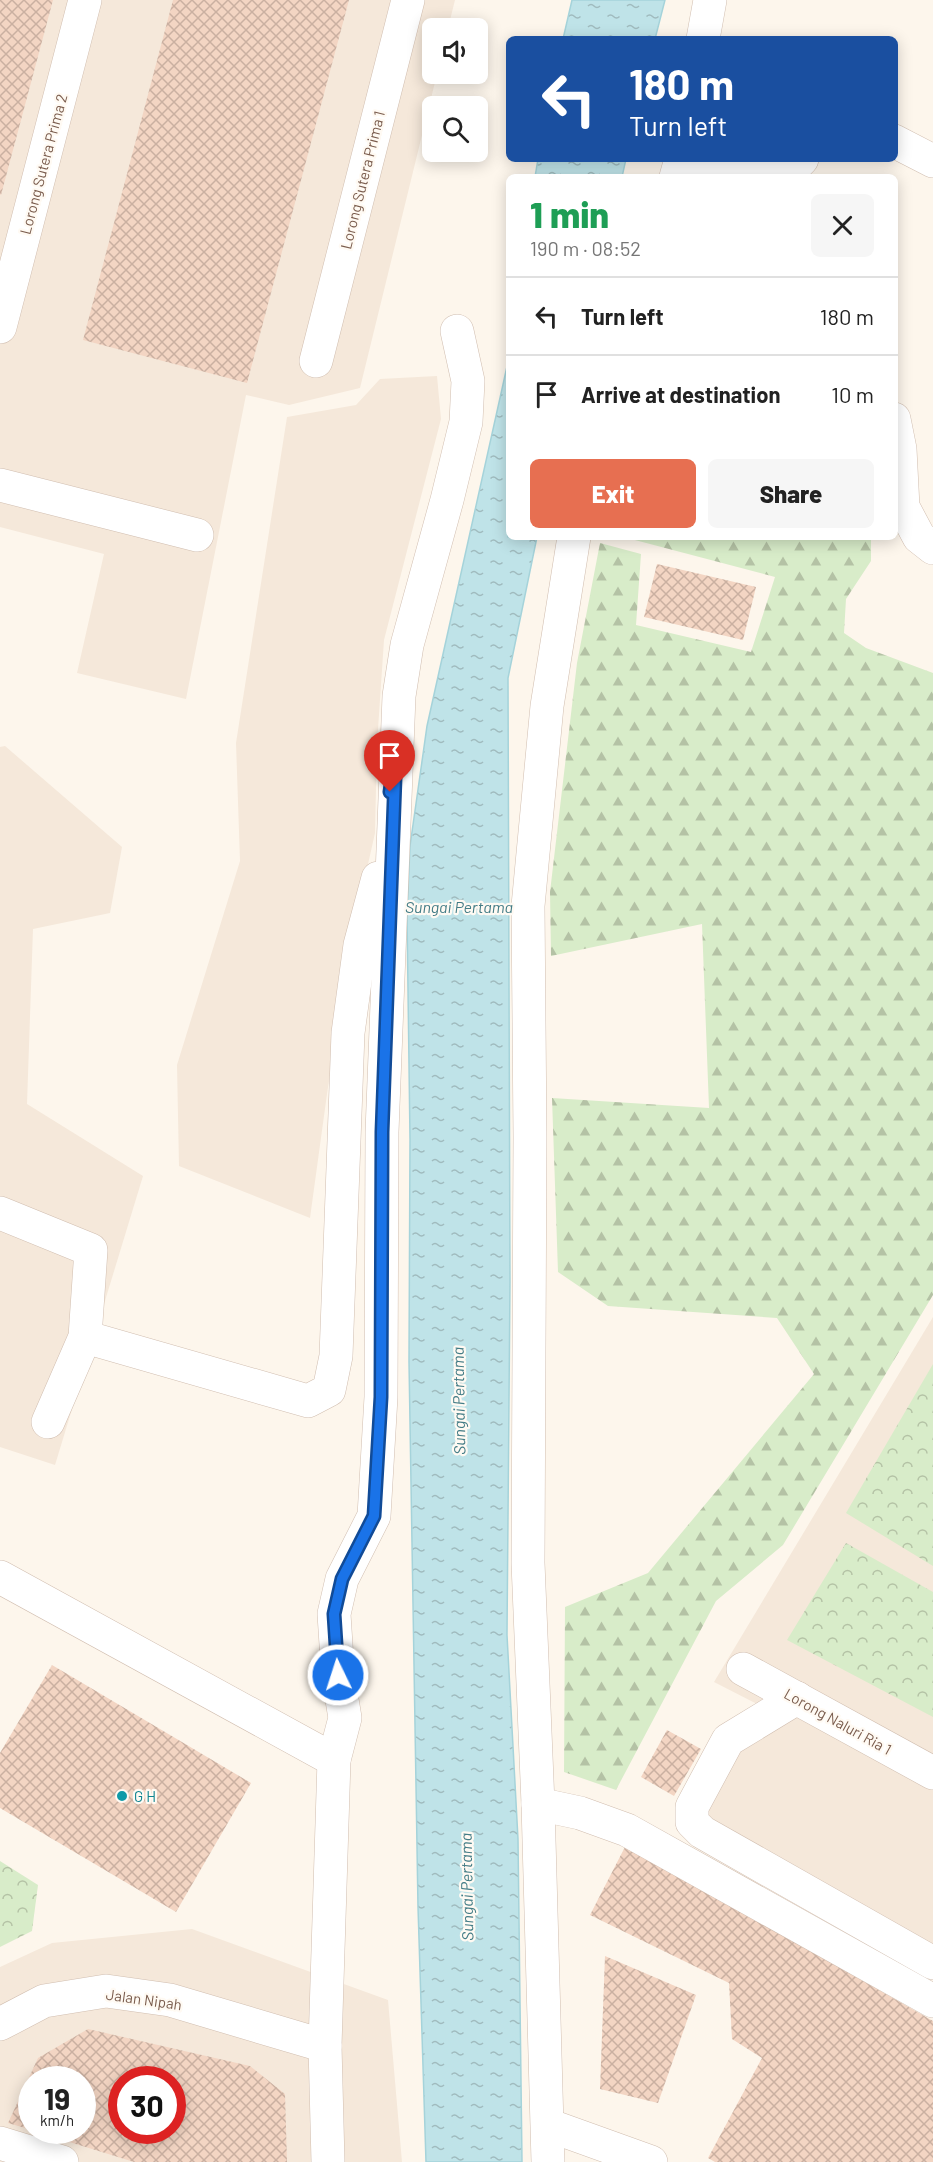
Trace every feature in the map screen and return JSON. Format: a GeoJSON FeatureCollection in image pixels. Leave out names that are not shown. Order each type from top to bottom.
{"type":"FeatureCollection","features":[{"type":"Feature","properties":{"kind":"street","name":"Lorong Sutera Prima 2"},"geometry":{"type":"LineString","coordinates":[[0,327],[85,0]]}},
{"type":"Feature","properties":{"kind":"street","name":"Lorong Sutera Prima 1"},"geometry":{"type":"LineString","coordinates":[[316,361],[408,0]]}},
{"type":"Feature","properties":{"kind":"street"},"geometry":{"type":"LineString","coordinates":[[704,36],[710,0]]}},
{"type":"Feature","properties":{"kind":"street"},"geometry":{"type":"LineString","coordinates":[[898,143],[933,161]]}},
{"type":"Feature","properties":{"kind":"street"},"geometry":{"type":"LineString","coordinates":[[710,162],[766,174]]}},
{"type":"Feature","properties":{"kind":"street"},"geometry":{"type":"LineString","coordinates":[[787,174],[799,162]]}},
{"type":"Feature","properties":{"kind":"street"},"geometry":{"type":"LineString","coordinates":[[328,2162],[325,2046],[334,1760],[345,1718],[338,1675],[334,1614],[342,1579],[374,1516],[381,1397],[382,1132],[399,696],[406,645],[447,500],[466,422],[468,381],[457,331]]}},
{"type":"Feature","properties":{"kind":"street"},"geometry":{"type":"LineString","coordinates":[[898,439],[903,507],[919,537],[933,548]]}},
{"type":"Feature","properties":{"kind":"street"},"geometry":{"type":"LineString","coordinates":[[0,485],[197,535]]}},
{"type":"Feature","properties":{"kind":"street"},"geometry":{"type":"LineString","coordinates":[[548,2162],[538,1804],[528,1563],[530,1137],[528,906],[548,706],[574,540]]}},
{"type":"Feature","properties":{"kind":"street"},"geometry":{"type":"LineString","coordinates":[[85,1337],[308,1401],[329,1390],[336,1356],[348,1032],[360,945],[378,876],[396,750]]}},
{"type":"Feature","properties":{"kind":"street"},"geometry":{"type":"LineString","coordinates":[[0,1213],[92,1250],[85,1337],[48,1422]]}},
{"type":"Feature","properties":{"kind":"street"},"geometry":{"type":"LineString","coordinates":[[0,1577],[334,1760]]}},
{"type":"Feature","properties":{"kind":"street","name":"Lorong Naluri Ria 1"},"geometry":{"type":"LineString","coordinates":[[743,1669],[933,1773]]}},
{"type":"Feature","properties":{"kind":"street"},"geometry":{"type":"LineString","coordinates":[[797,1698],[728,1740],[692,1807],[692,1822],[702,1832],[933,1963]]}},
{"type":"Feature","properties":{"kind":"street"},"geometry":{"type":"LineString","coordinates":[[538,1804],[580,1813],[627,1830],[933,2001]]}},
{"type":"Feature","properties":{"kind":"street","name":"Jalan Nipah"},"geometry":{"type":"LineString","coordinates":[[0,2024],[44,2001],[106,1991],[170,2000],[325,2046]]}},
{"type":"Feature","properties":{"kind":"street"},"geometry":{"type":"LineString","coordinates":[[548,2125],[651,2162]]}},
{"type":"Feature","properties":{"kind":"street"},"geometry":{"type":"LineString","coordinates":[[0,2143],[62,2162]]}},
{"type":"Feature","properties":{"kind":"shaded area"},"geometry":{"type":"Polygon","coordinates":[[[0,0],[455,0],[450,18],[422,18],[422,84],[435,84],[432,96],[422,96],[422,135],[360,388],[289,405],[246,395],[186,699],[77,673],[104,554],[0,527],[0,0]]]}},
{"type":"Feature","properties":{"kind":"shaded area"},"geometry":{"type":"Polygon","coordinates":[[[437,376],[441,419],[384,640],[377,744],[375,833],[353,931],[310,1218],[179,1166],[177,1065],[240,861],[236,743],[287,417],[356,405],[380,379],[437,376]]]}},
{"type":"Feature","properties":{"kind":"shaded area"},"geometry":{"type":"Polygon","coordinates":[[[5,746],[122,847],[110,913],[33,929],[27,1104],[143,1176],[55,1465],[0,1447],[0,747],[5,746]]]}},
{"type":"Feature","properties":{"kind":"shaded area"},"geometry":{"type":"Polygon","coordinates":[[[933,1317],[933,1950],[676,1810],[757,1704],[714,1682],[933,1317]]]}},
{"type":"Feature","properties":{"kind":"shaded area"},"geometry":{"type":"Polygon","coordinates":[[[192,1929],[388,2000],[402,2162],[0,2162],[0,1967],[52,1943],[192,1929]]]}},
{"type":"Feature","properties":{"kind":"green space"},"geometry":{"type":"Polygon","coordinates":[[[635,540],[871,540],[871,561],[846,599],[844,633],[866,648],[933,673],[933,1295],[783,1545],[716,1601],[616,1790],[564,1772],[565,1607],[648,1573],[814,1374],[777,1318],[608,1306],[558,1272],[552,1098],[709,1108],[702,924],[551,956],[550,892],[577,663],[600,543],[641,554],[636,625],[751,652],[775,577],[635,540]]]}},
{"type":"Feature","properties":{"kind":"green space"},"geometry":{"type":"Polygon","coordinates":[[[933,1364],[933,1566],[846,1513],[933,1364]]]}},
{"type":"Feature","properties":{"kind":"green space"},"geometry":{"type":"Polygon","coordinates":[[[846,1543],[933,1592],[933,1717],[787,1640],[846,1543]]]}},
{"type":"Feature","properties":{"kind":"green space"},"geometry":{"type":"Polygon","coordinates":[[[0,1861],[38,1885],[32,1931],[0,1947],[0,1861]]]}},
{"type":"Feature","properties":{"kind":"water"},"geometry":{"type":"Polygon","coordinates":[[[572,0],[665,0],[656,36],[564,36],[572,0]]]}},
{"type":"Feature","properties":{"kind":"water"},"geometry":{"type":"Polygon","coordinates":[[[538,162],[625,162],[623,174],[536,174],[538,162]]]}},
{"type":"Feature","properties":{"kind":"water","name":"Sungai Pertama"},"geometry":{"type":"Polygon","coordinates":[[[506,371],[506,540],[536,540],[508,678],[510,1281],[507,1635],[518,1839],[522,2162],[426,2162],[418,1907],[409,1362],[410,1139],[407,915],[410,846],[427,726],[506,371]]]}},
{"type":"Feature","properties":{"kind":"building"},"geometry":{"type":"Polygon","coordinates":[[[0,0],[53,0],[1,195],[0,194],[0,0]]]}},
{"type":"Feature","properties":{"kind":"building"},"geometry":{"type":"Polygon","coordinates":[[[173,0],[349,0],[247,383],[83,340],[173,0]]]}},
{"type":"Feature","properties":{"kind":"building"},"geometry":{"type":"Polygon","coordinates":[[[657,564],[756,587],[743,640],[644,617],[657,564]]]}},
{"type":"Feature","properties":{"kind":"building","name":"G H"},"geometry":{"type":"Polygon","coordinates":[[[52,1665],[251,1783],[176,1912],[0,1808],[0,1753],[52,1665]]]}},
{"type":"Feature","properties":{"kind":"building"},"geometry":{"type":"Polygon","coordinates":[[[667,1730],[701,1749],[674,1796],[641,1777],[667,1730]]]}},
{"type":"Feature","properties":{"kind":"building"},"geometry":{"type":"Polygon","coordinates":[[[626,1845],[933,2021],[933,2162],[715,2162],[708,2158],[762,2058],[732,2039],[729,1983],[590,1915],[626,1845]]]}},
{"type":"Feature","properties":{"kind":"building"},"geometry":{"type":"Polygon","coordinates":[[[605,1956],[696,1995],[658,2103],[600,2089],[605,1956]]]}},
{"type":"Feature","properties":{"kind":"building"},"geometry":{"type":"Polygon","coordinates":[[[88,2029],[250,2066],[285,2094],[287,2162],[134,2162],[76,2144],[96,2144],[96,2066],[34,2066],[38,2058],[88,2029]]]}},
{"type":"Feature","properties":{"kind":"building"},"geometry":{"type":"Polygon","coordinates":[[[18,2101],[18,2126],[8,2123],[18,2101]]]}},
{"type":"Feature","properties":{"kind":"place","name":"G H"},"geometry":{"type":"Point","coordinates":[122,1796]}},
{"type":"Feature","properties":{"kind":"route"},"geometry":{"type":"LineString","coordinates":[[338,1675],[334,1614],[342,1579],[374,1516],[381,1397],[382,1132],[396,750],[390,792]]}}]}
